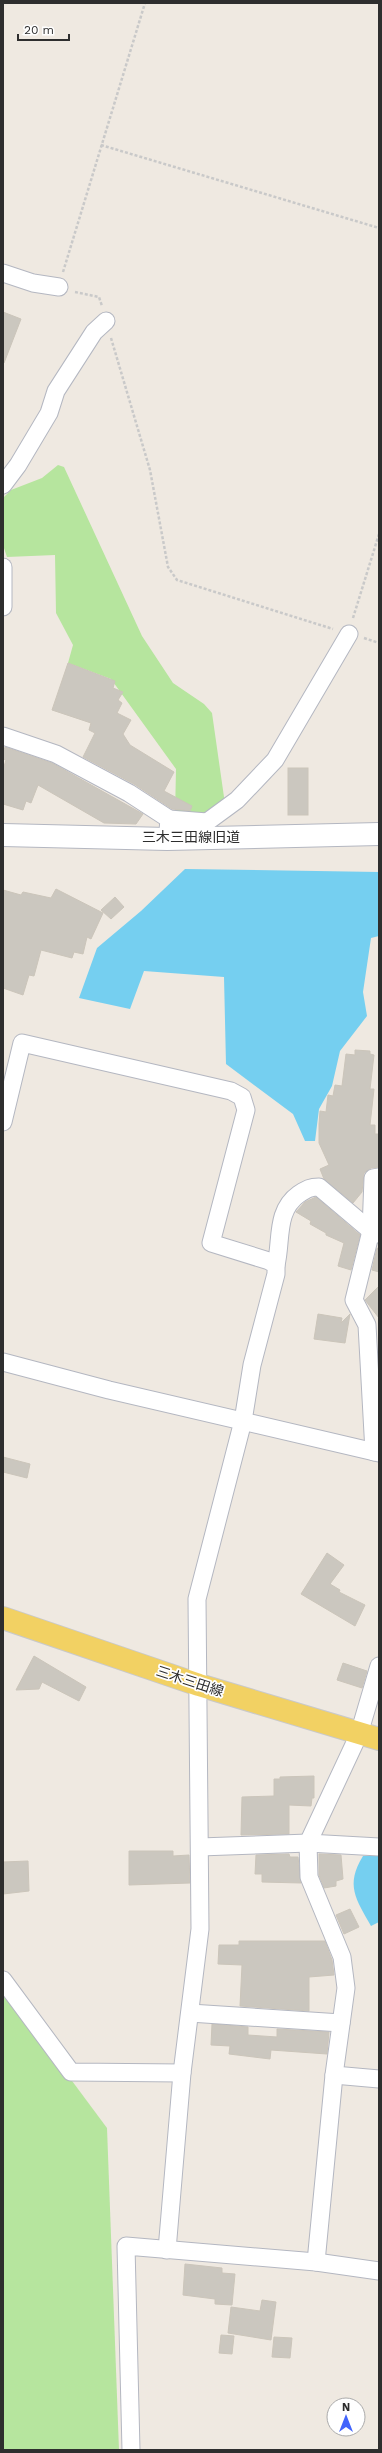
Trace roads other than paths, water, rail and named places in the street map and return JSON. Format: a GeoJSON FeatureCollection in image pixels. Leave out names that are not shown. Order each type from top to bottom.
{"type":"FeatureCollection","features":[{"type":"Feature","properties":{"kind":"main road","name":"三木三田線"},"geometry":{"type":"LineString","coordinates":[[3,1618],[198,1685],[369,1736]]}},
{"type":"Feature","properties":{"kind":"street"},"geometry":{"type":"LineString","coordinates":[[3,273],[33,283],[58,287]]}},
{"type":"Feature","properties":{"kind":"street"},"geometry":{"type":"LineString","coordinates":[[3,485],[10,462],[49,413],[56,391],[94,332],[106,321]]}},
{"type":"Feature","properties":{"kind":"street"},"geometry":{"type":"LineString","coordinates":[[3,567],[3,607]]}},
{"type":"Feature","properties":{"kind":"street"},"geometry":{"type":"LineString","coordinates":[[3,736],[56,754],[129,793],[168,829],[207,822],[237,800],[275,760],[348,634]]}},
{"type":"Feature","properties":{"kind":"street","name":"三木三田線旧道"},"geometry":{"type":"LineString","coordinates":[[3,834],[168,829],[379,834]]}},
{"type":"Feature","properties":{"kind":"street"},"geometry":{"type":"LineString","coordinates":[[3,1122],[22,1043],[231,1091],[242,1097],[246,1110],[211,1243],[269,1261],[276,1265]]}},
{"type":"Feature","properties":{"kind":"street"},"geometry":{"type":"LineString","coordinates":[[3,1362],[109,1390],[376,1452],[367,1325],[354,1300],[375,1233],[373,1178],[379,1177]]}},
{"type":"Feature","properties":{"kind":"street"},"geometry":{"type":"LineString","coordinates":[[167,2250],[182,2073],[200,1930],[197,1599],[243,1421],[252,1365],[276,1274],[281,1217],[292,1200],[310,1187],[319,1187],[375,1233]]}},
{"type":"Feature","properties":{"kind":"street"},"geometry":{"type":"LineString","coordinates":[[316,2262],[334,2075],[346,1988],[342,1957],[309,1877],[308,1844],[369,1736],[379,1666]]}},
{"type":"Feature","properties":{"kind":"street"},"geometry":{"type":"LineString","coordinates":[[200,1847],[308,1844],[379,1847]]}},
{"type":"Feature","properties":{"kind":"street"},"geometry":{"type":"LineString","coordinates":[[3,1980],[71,2072],[182,2073]]}},
{"type":"Feature","properties":{"kind":"street"},"geometry":{"type":"LineString","coordinates":[[190,2013],[341,2023]]}},
{"type":"Feature","properties":{"kind":"street"},"geometry":{"type":"LineString","coordinates":[[334,2075],[379,2079]]}},
{"type":"Feature","properties":{"kind":"street"},"geometry":{"type":"LineString","coordinates":[[131,2450],[126,2246],[316,2262],[379,2271]]}},
{"type":"Feature","properties":{"kind":"water"},"geometry":{"type":"Polygon","coordinates":[[[185,869],[379,872],[379,936],[371,938],[363,992],[367,1016],[340,1051],[332,1086],[319,1109],[315,1141],[305,1141],[293,1114],[226,1064],[224,977],[144,971],[130,1009],[79,998],[97,948],[141,911],[185,869]]]}},
{"type":"Feature","properties":{"kind":"water"},"geometry":{"type":"Polygon","coordinates":[[[363,1856],[379,1856],[379,1922],[371,1926],[357,1900],[354,1884],[355,1875],[363,1856]]]}}]}
